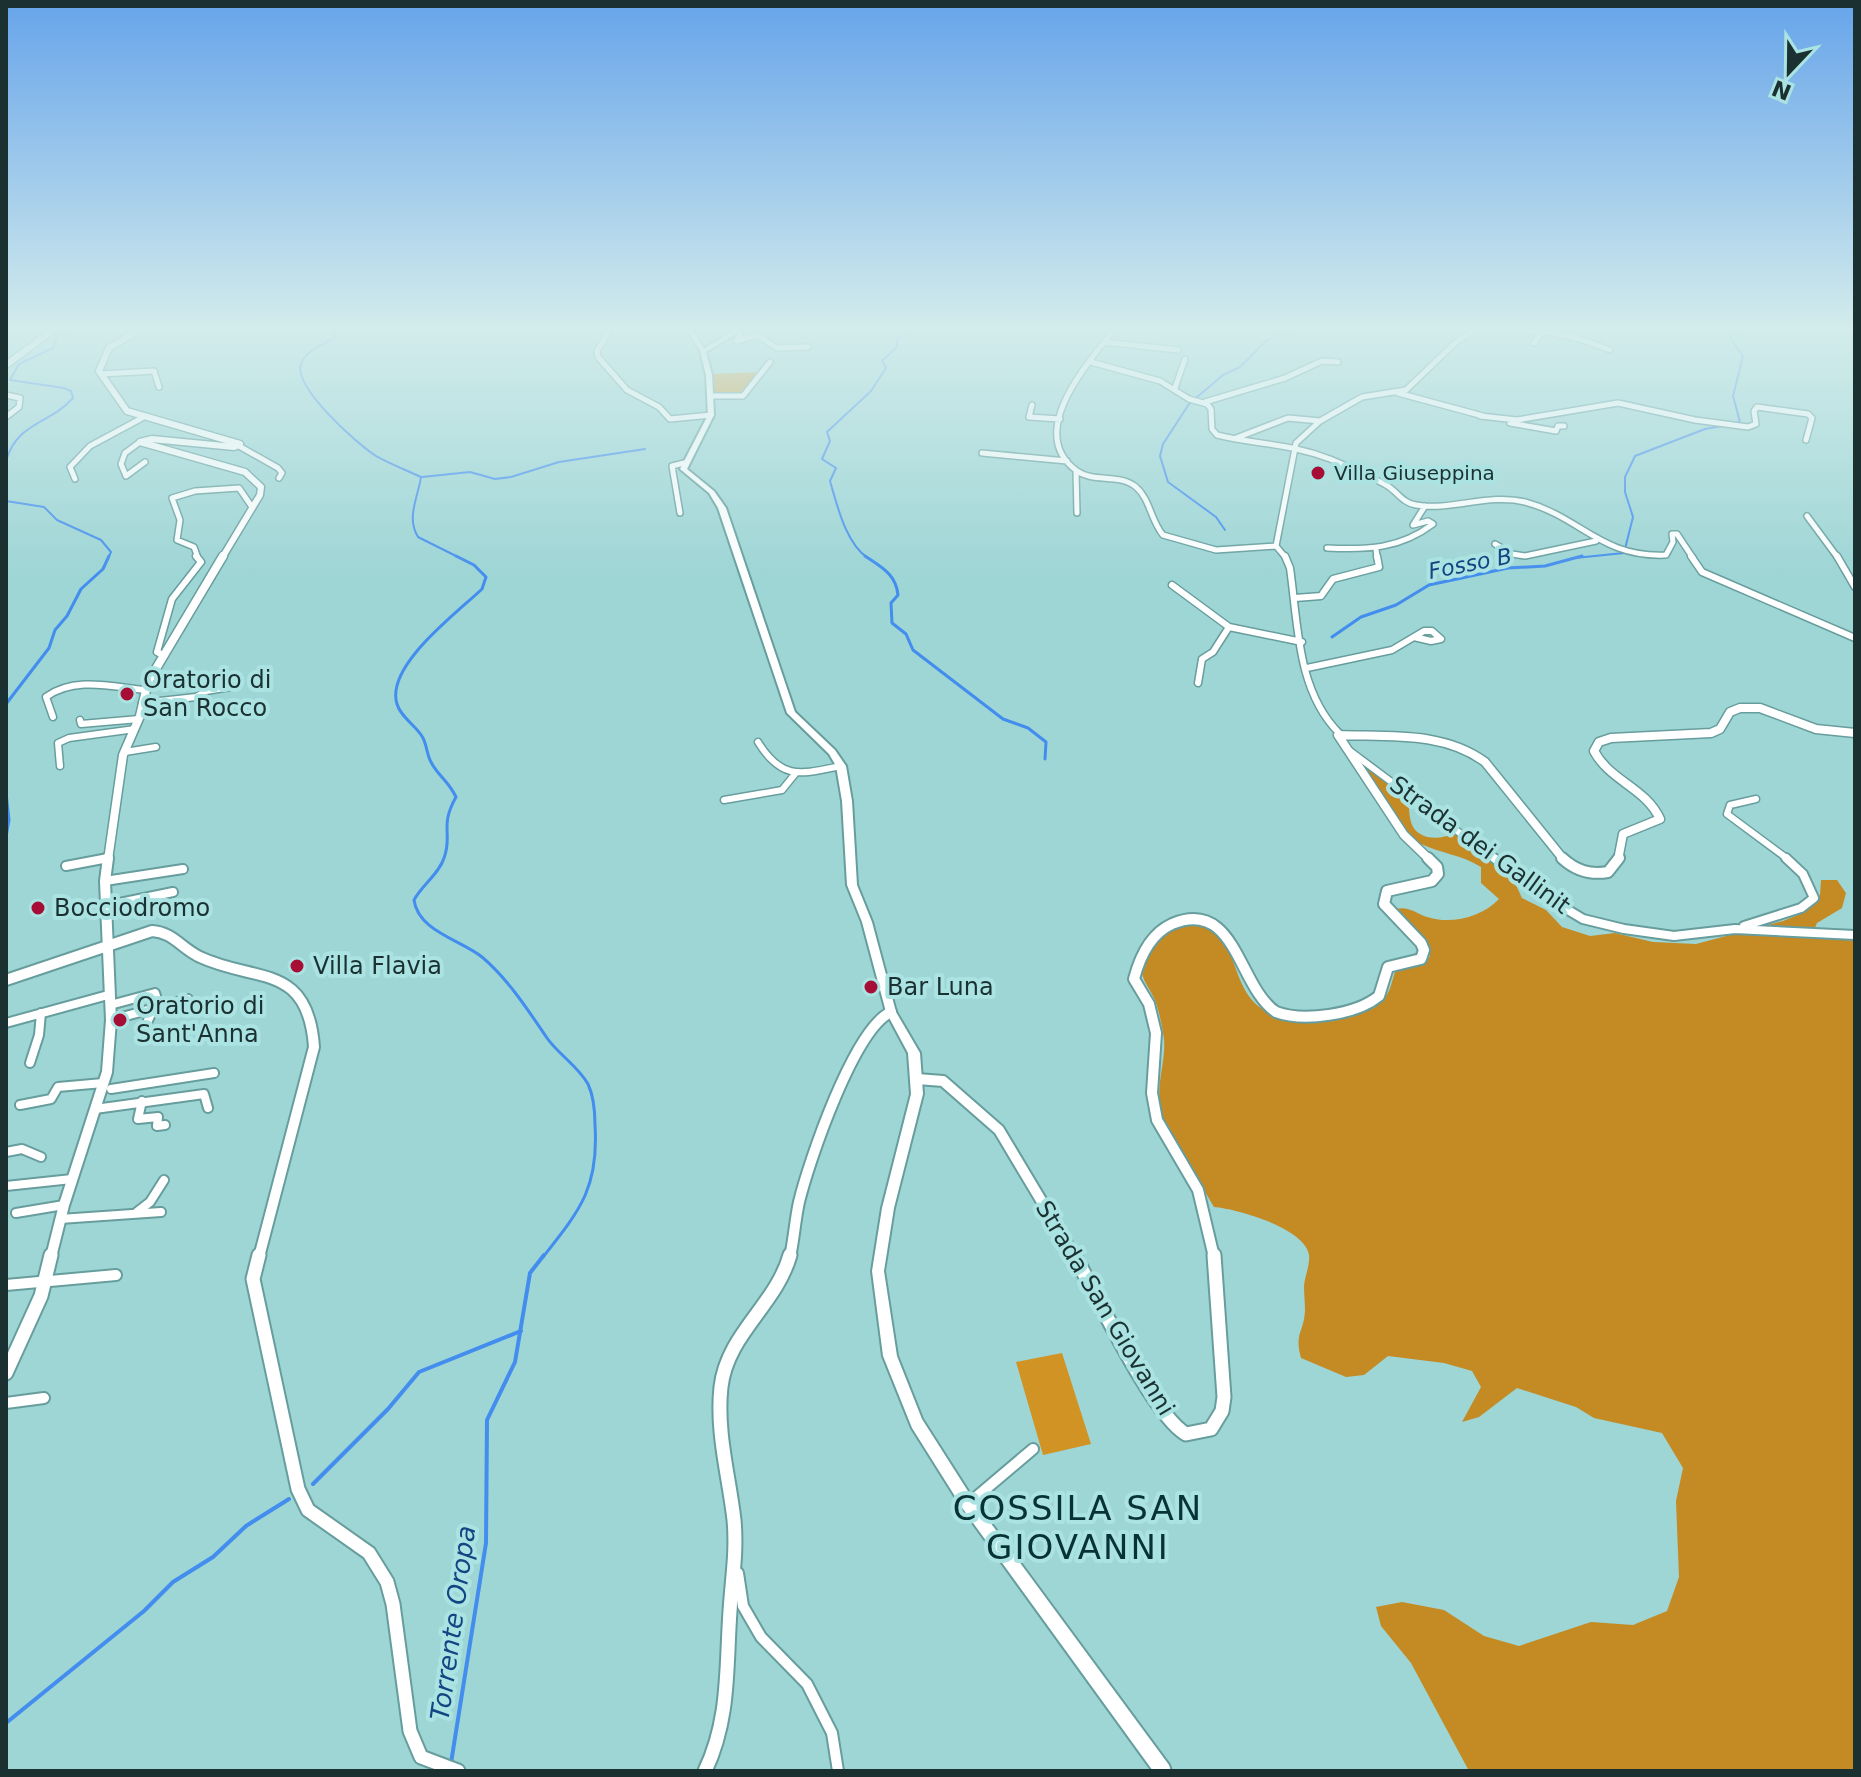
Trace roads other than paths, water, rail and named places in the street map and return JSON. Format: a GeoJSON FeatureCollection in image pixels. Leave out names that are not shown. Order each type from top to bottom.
{"type":"FeatureCollection","features":[{"type":"Feature","properties":{"kind":"main road"},"geometry":{"type":"LineString","coordinates":[[711,410],[683,469],[712,492],[722,508],[791,713],[832,752],[841,766],[847,801],[852,885],[867,922],[891,1012],[914,1053],[917,1094],[888,1208],[878,1271],[890,1356],[917,1423],[968,1504],[1163,1771]]}},
{"type":"Feature","properties":{"kind":"street"},"geometry":{"type":"LineString","coordinates":[[127,410],[142,418],[238,442],[239,446]]}},
{"type":"Feature","properties":{"kind":"street"},"geometry":{"type":"LineString","coordinates":[[662,410],[670,419],[711,415]]}},
{"type":"Feature","properties":{"kind":"street"},"geometry":{"type":"LineString","coordinates":[[1031,410],[1029,417],[1060,419]]}},
{"type":"Feature","properties":{"kind":"street"},"geometry":{"type":"LineString","coordinates":[[1062,410],[1059,443],[1067,461],[1076,471],[1118,479],[1136,487],[1163,535],[1216,550],[1276,546],[1286,556],[1307,668],[1317,705],[1325,721],[1339,733],[1387,739],[1436,739],[1469,750],[1485,762],[1555,850],[1577,870],[1598,874],[1614,867],[1620,857],[1623,834],[1660,819],[1651,803],[1602,767],[1594,751],[1599,742],[1611,738],[1711,733],[1720,729],[1730,712],[1748,707],[1763,709],[1823,731],[1855,733]]}},
{"type":"Feature","properties":{"kind":"street"},"geometry":{"type":"LineString","coordinates":[[1211,410],[1214,433],[1294,446],[1386,484],[1407,503],[1425,506],[1515,500],[1545,509],[1614,549],[1659,556],[1669,551],[1671,535],[1677,534],[1702,572],[1855,638]]}},
{"type":"Feature","properties":{"kind":"street"},"geometry":{"type":"LineString","coordinates":[[1276,546],[1294,446],[1320,421],[1339,410]]}},
{"type":"Feature","properties":{"kind":"street"},"geometry":{"type":"LineString","coordinates":[[1458,410],[1556,431],[1558,426],[1564,426]]}},
{"type":"Feature","properties":{"kind":"street"},"geometry":{"type":"LineString","coordinates":[[1480,416],[1517,420],[1577,410]]}},
{"type":"Feature","properties":{"kind":"street"},"geometry":{"type":"LineString","coordinates":[[1651,410],[1732,427],[1756,424],[1755,410]]}},
{"type":"Feature","properties":{"kind":"street"},"geometry":{"type":"LineString","coordinates":[[1778,410],[1808,414],[1812,418],[1806,440]]}},
{"type":"Feature","properties":{"kind":"street"},"geometry":{"type":"LineString","coordinates":[[75,479],[70,467],[87,449],[142,418]]}},
{"type":"Feature","properties":{"kind":"street"},"geometry":{"type":"LineString","coordinates":[[1236,438],[1288,418],[1320,421]]}},
{"type":"Feature","properties":{"kind":"street"},"geometry":{"type":"LineString","coordinates":[[145,462],[126,476],[121,464],[125,453],[140,442],[152,439],[239,446],[278,468],[282,473],[279,478]]}},
{"type":"Feature","properties":{"kind":"street"},"geometry":{"type":"LineString","coordinates":[[6,1373],[44,1283],[72,1179],[105,1088],[111,1020],[105,881],[125,752],[139,719],[145,690],[261,487],[253,476],[140,442]]}},
{"type":"Feature","properties":{"kind":"street"},"geometry":{"type":"LineString","coordinates":[[982,453],[1067,461]]}},
{"type":"Feature","properties":{"kind":"street"},"geometry":{"type":"LineString","coordinates":[[680,513],[672,466],[684,463]]}},
{"type":"Feature","properties":{"kind":"street"},"geometry":{"type":"LineString","coordinates":[[1076,471],[1077,513]]}},
{"type":"Feature","properties":{"kind":"street"},"geometry":{"type":"LineString","coordinates":[[163,655],[157,652],[172,599],[201,562],[194,547],[177,540],[180,520],[172,498],[195,491],[239,488],[252,507]]}},
{"type":"Feature","properties":{"kind":"street"},"geometry":{"type":"LineString","coordinates":[[1327,548],[1357,551],[1413,539],[1433,524],[1428,521],[1413,525],[1425,506]]}},
{"type":"Feature","properties":{"kind":"street"},"geometry":{"type":"LineString","coordinates":[[1807,516],[1827,539],[1855,587]]}},
{"type":"Feature","properties":{"kind":"street"},"geometry":{"type":"LineString","coordinates":[[1495,544],[1512,554],[1525,556],[1596,541]]}},
{"type":"Feature","properties":{"kind":"street"},"geometry":{"type":"LineString","coordinates":[[1295,598],[1321,596],[1338,577],[1379,567],[1374,553],[1376,549]]}},
{"type":"Feature","properties":{"kind":"street"},"geometry":{"type":"LineString","coordinates":[[1172,585],[1229,627],[1256,635],[1302,642]]}},
{"type":"Feature","properties":{"kind":"street"},"geometry":{"type":"LineString","coordinates":[[1198,683],[1202,659],[1213,652],[1229,627]]}},
{"type":"Feature","properties":{"kind":"street"},"geometry":{"type":"LineString","coordinates":[[1307,668],[1392,650],[1414,637]]}},
{"type":"Feature","properties":{"kind":"street"},"geometry":{"type":"LineString","coordinates":[[53,717],[46,697],[60,687],[80,685],[145,690]]}},
{"type":"Feature","properties":{"kind":"street"},"geometry":{"type":"LineString","coordinates":[[142,703],[196,697],[206,691],[236,686]]}},
{"type":"Feature","properties":{"kind":"street"},"geometry":{"type":"LineString","coordinates":[[80,720],[81,724],[139,719]]}},
{"type":"Feature","properties":{"kind":"street"},"geometry":{"type":"LineString","coordinates":[[60,766],[58,743],[69,738],[135,729]]}},
{"type":"Feature","properties":{"kind":"street","name":"Strada San Giovanni"},"geometry":{"type":"LineString","coordinates":[[917,1079],[943,1081],[999,1130],[1075,1257],[1154,1399],[1177,1429],[1186,1434],[1211,1429],[1222,1411],[1224,1397],[1209,1232],[1195,1184],[1166,1140],[1153,1111],[1150,1084],[1157,1039],[1147,997],[1134,979],[1136,963],[1163,926],[1175,921],[1205,924],[1225,934],[1233,943],[1247,981],[1266,1005],[1275,1012],[1297,1016],[1367,1004],[1380,995],[1388,967],[1421,959],[1424,950],[1421,943],[1384,904],[1384,896],[1387,891],[1432,881],[1438,874],[1437,867],[1404,835],[1338,737],[1339,733]]}},
{"type":"Feature","properties":{"kind":"street"},"geometry":{"type":"LineString","coordinates":[[758,742],[766,758],[776,768],[795,774],[841,766]]}},
{"type":"Feature","properties":{"kind":"street"},"geometry":{"type":"LineString","coordinates":[[125,752],[156,747]]}},
{"type":"Feature","properties":{"kind":"street","name":"Strada dei Gallinit"},"geometry":{"type":"LineString","coordinates":[[1350,751],[1543,895],[1583,919],[1655,935],[1674,936],[1735,929],[1855,935]]}},
{"type":"Feature","properties":{"kind":"street"},"geometry":{"type":"LineString","coordinates":[[724,800],[782,790],[795,774]]}},
{"type":"Feature","properties":{"kind":"street"},"geometry":{"type":"LineString","coordinates":[[1735,929],[1801,908],[1814,898],[1813,887],[1800,870],[1727,814],[1730,805],[1756,799]]}},
{"type":"Feature","properties":{"kind":"street"},"geometry":{"type":"LineString","coordinates":[[66,866],[108,858]]}},
{"type":"Feature","properties":{"kind":"street"},"geometry":{"type":"LineString","coordinates":[[105,881],[183,869]]}},
{"type":"Feature","properties":{"kind":"street"},"geometry":{"type":"LineString","coordinates":[[105,906],[173,892]]}},
{"type":"Feature","properties":{"kind":"street"},"geometry":{"type":"LineString","coordinates":[[6,980],[161,930],[199,958],[279,978],[306,1008],[313,1028],[314,1047],[253,1279],[298,1489],[308,1510],[369,1553],[387,1582],[393,1604],[410,1731],[421,1757],[458,1771]]}},
{"type":"Feature","properties":{"kind":"street"},"geometry":{"type":"LineString","coordinates":[[6,1023],[41,1013],[155,993],[156,1002],[146,1025]]}},
{"type":"Feature","properties":{"kind":"street"},"geometry":{"type":"LineString","coordinates":[[111,1020],[156,1002],[188,999]]}},
{"type":"Feature","properties":{"kind":"street"},"geometry":{"type":"LineString","coordinates":[[838,1771],[832,1733],[807,1684],[761,1637],[743,1606],[721,1423],[721,1387],[728,1356],[749,1319],[778,1285],[787,1267],[793,1249],[800,1199],[852,1063],[878,1018],[891,1012]]}},
{"type":"Feature","properties":{"kind":"street"},"geometry":{"type":"LineString","coordinates":[[30,1063],[39,1035],[41,1013]]}},
{"type":"Feature","properties":{"kind":"street"},"geometry":{"type":"LineString","coordinates":[[20,1105],[51,1099],[58,1087],[105,1088],[214,1073]]}},
{"type":"Feature","properties":{"kind":"street"},"geometry":{"type":"LineString","coordinates":[[95,1109],[204,1094],[208,1108]]}},
{"type":"Feature","properties":{"kind":"street"},"geometry":{"type":"LineString","coordinates":[[142,1101],[138,1119],[158,1117],[157,1126],[165,1125]]}},
{"type":"Feature","properties":{"kind":"street"},"geometry":{"type":"LineString","coordinates":[[6,1152],[22,1149],[41,1157]]}},
{"type":"Feature","properties":{"kind":"street"},"geometry":{"type":"LineString","coordinates":[[6,1186],[72,1179]]}},
{"type":"Feature","properties":{"kind":"street"},"geometry":{"type":"LineString","coordinates":[[135,1213],[150,1202],[164,1180]]}},
{"type":"Feature","properties":{"kind":"street"},"geometry":{"type":"LineString","coordinates":[[16,1213],[64,1205]]}},
{"type":"Feature","properties":{"kind":"street"},"geometry":{"type":"LineString","coordinates":[[60,1219],[161,1212]]}},
{"type":"Feature","properties":{"kind":"street"},"geometry":{"type":"LineString","coordinates":[[6,1285],[116,1275]]}},
{"type":"Feature","properties":{"kind":"street"},"geometry":{"type":"LineString","coordinates":[[6,1403],[44,1398]]}},
{"type":"Feature","properties":{"kind":"street"},"geometry":{"type":"LineString","coordinates":[[968,1504],[1033,1449]]}},
{"type":"Feature","properties":{"kind":"street"},"geometry":{"type":"LineString","coordinates":[[705,1771],[724,1713],[731,1590],[737,1563]]}},
{"type":"Feature","properties":{"kind":"waterway"},"geometry":{"type":"LineString","coordinates":[[6,461],[18,438],[59,410]]}},
{"type":"Feature","properties":{"kind":"waterway","name":"Torrente Oropa"},"geometry":{"type":"LineString","coordinates":[[325,410],[367,450],[421,477],[413,515],[418,537],[474,565],[486,577],[482,589],[412,657],[396,689],[397,704],[420,734],[431,762],[456,797],[448,816],[444,858],[414,900],[417,911],[432,927],[482,957],[500,975],[552,1044],[579,1071],[593,1099],[595,1147],[590,1182],[577,1211],[543,1257]]}},
{"type":"Feature","properties":{"kind":"waterway"},"geometry":{"type":"LineString","coordinates":[[851,410],[827,432],[830,441],[822,459],[836,468],[830,481],[839,512],[848,534],[868,558]]}},
{"type":"Feature","properties":{"kind":"waterway"},"geometry":{"type":"LineString","coordinates":[[1185,410],[1163,444],[1160,456],[1168,482],[1216,517],[1225,530]]}},
{"type":"Feature","properties":{"kind":"waterway","name":"Fosso B"},"geometry":{"type":"LineString","coordinates":[[1733,423],[1740,422],[1737,410]]}},
{"type":"Feature","properties":{"kind":"waterway","name":"Fosso B"},"geometry":{"type":"LineString","coordinates":[[1625,549],[1633,517],[1625,492],[1625,477],[1635,456],[1705,429],[1722,426]]}},
{"type":"Feature","properties":{"kind":"waterway"},"geometry":{"type":"LineString","coordinates":[[422,477],[470,472],[495,479],[511,477],[559,462],[645,449]]}},
{"type":"Feature","properties":{"kind":"waterway"},"geometry":{"type":"LineString","coordinates":[[6,501],[44,507],[57,520],[101,540],[111,552],[109,556]]}},
{"type":"Feature","properties":{"kind":"waterway","name":"Fosso B"},"geometry":{"type":"LineString","coordinates":[[1575,558],[1624,553]]}},
{"type":"Feature","properties":{"kind":"waterway"},"geometry":{"type":"LineString","coordinates":[[6,704],[49,648],[55,630],[67,616],[81,589],[103,569],[109,556]]}},
{"type":"Feature","properties":{"kind":"waterway"},"geometry":{"type":"LineString","coordinates":[[865,556],[887,572],[894,582],[898,595],[891,603],[892,623],[906,634],[913,650],[1003,719],[1028,728],[1046,742],[1045,759]]}},
{"type":"Feature","properties":{"kind":"waterway","name":"Fosso B"},"geometry":{"type":"LineString","coordinates":[[1332,637],[1361,617],[1396,605],[1429,585],[1508,568],[1545,566],[1582,556]]}},
{"type":"Feature","properties":{"kind":"waterway"},"geometry":{"type":"LineString","coordinates":[[6,793],[9,820],[6,837]]}},
{"type":"Feature","properties":{"kind":"waterway","name":"Torrente Oropa"},"geometry":{"type":"LineString","coordinates":[[520,1331],[530,1273],[544,1255]]}},
{"type":"Feature","properties":{"kind":"waterway"},"geometry":{"type":"LineString","coordinates":[[313,1484],[388,1409],[419,1372],[520,1331]]}},
{"type":"Feature","properties":{"kind":"waterway","name":"Torrente Oropa"},"geometry":{"type":"LineString","coordinates":[[451,1763],[486,1543],[487,1420],[515,1362],[520,1331]]}},
{"type":"Feature","properties":{"kind":"waterway"},"geometry":{"type":"LineString","coordinates":[[6,1723],[144,1611],[173,1582],[213,1557],[246,1526],[289,1499]]}},
{"type":"Feature","properties":{"kind":"place","name":"Villa Giuseppina"},"geometry":{"type":"Point","coordinates":[1318,473]}},
{"type":"Feature","properties":{"kind":"place","name":"Oratorio di San Rocco"},"geometry":{"type":"Point","coordinates":[127,694]}},
{"type":"Feature","properties":{"kind":"place","name":"Bocciodromo"},"geometry":{"type":"Point","coordinates":[38,908]}},
{"type":"Feature","properties":{"kind":"place","name":"Villa Flavia"},"geometry":{"type":"Point","coordinates":[297,966]}},
{"type":"Feature","properties":{"kind":"place","name":"Bar Luna"},"geometry":{"type":"Point","coordinates":[871,987]}},
{"type":"Feature","properties":{"kind":"place","name":"Oratorio di Sant'Anna"},"geometry":{"type":"Point","coordinates":[120,1020]}},
{"type":"Feature","properties":{"kind":"district","name":"COSSILA SAN GIOVANNI"},"geometry":{"type":"Point","coordinates":[1078,1528]}}]}
